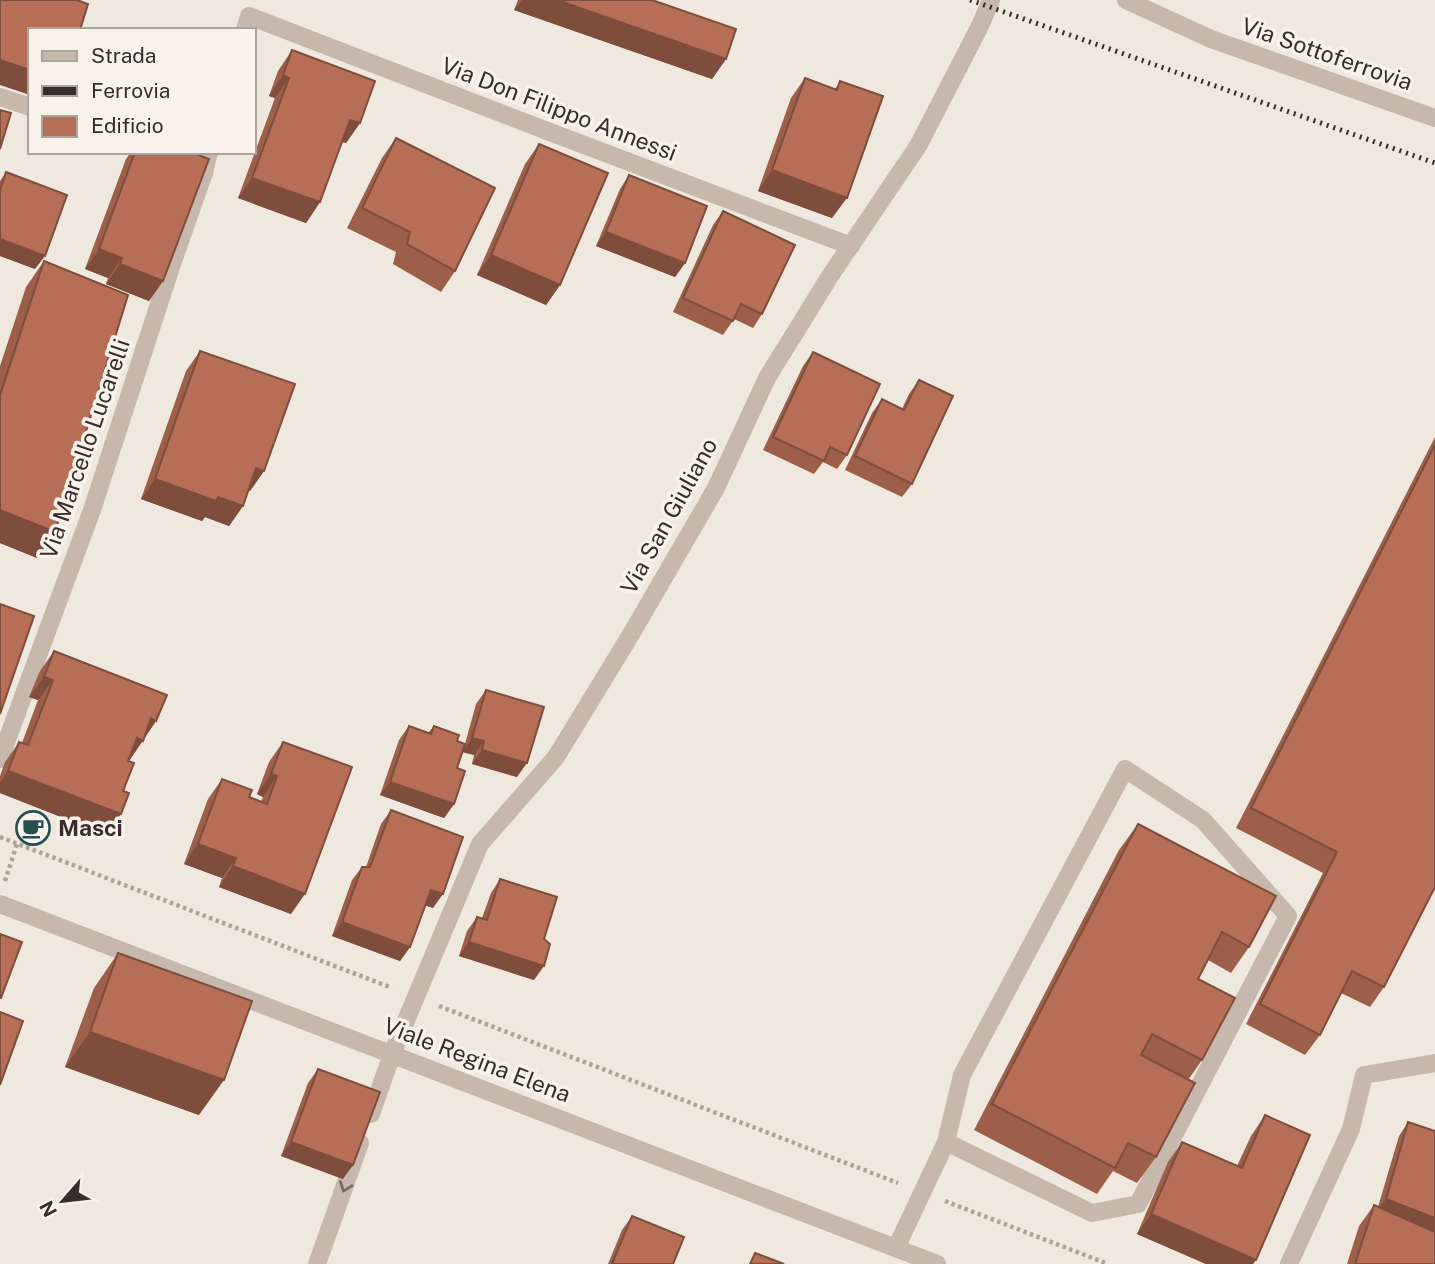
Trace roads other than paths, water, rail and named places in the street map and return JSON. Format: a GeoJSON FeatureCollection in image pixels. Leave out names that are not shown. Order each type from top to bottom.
{"type":"FeatureCollection","features":[{"type":"Feature","properties":{"kind":"street","name":"Via San Giuliano"},"geometry":{"type":"LineString","coordinates":[[317,1264],[392,1054],[480,844],[556,757],[630,636],[716,488],[767,378],[830,276],[918,146],[981,26],[991,0]]}},
{"type":"Feature","properties":{"kind":"street","name":"Via Sottoferrovia"},"geometry":{"type":"LineString","coordinates":[[1126,0],[1211,39],[1435,118]]}},
{"type":"Feature","properties":{"kind":"street","name":"Via Don Filippo Annessi"},"geometry":{"type":"LineString","coordinates":[[247,23],[563,137],[851,246]]}},
{"type":"Feature","properties":{"kind":"street"},"geometry":{"type":"LineString","coordinates":[[0,97],[28,106]]}},
{"type":"Feature","properties":{"kind":"street"},"geometry":{"type":"LineString","coordinates":[[161,154],[204,173]]}},
{"type":"Feature","properties":{"kind":"street","name":"Via Marcello Lucarelli"},"geometry":{"type":"LineString","coordinates":[[0,759],[92,510],[209,154]]}},
{"type":"Feature","properties":{"kind":"street"},"geometry":{"type":"LineString","coordinates":[[896,1248],[946,1142],[962,1075],[1125,769],[1203,820],[1288,916],[1138,1204],[1092,1213],[946,1142]]}},
{"type":"Feature","properties":{"kind":"street","name":"Viale Regina Elena"},"geometry":{"type":"LineString","coordinates":[[2,895],[392,1054],[937,1264]]}},
{"type":"Feature","properties":{"kind":"street"},"geometry":{"type":"LineString","coordinates":[[1289,1264],[1351,1129],[1364,1075],[1435,1063]]}},
{"type":"Feature","properties":{"kind":"railway"},"geometry":{"type":"LineString","coordinates":[[970,0],[1435,163]]}},
{"type":"Feature","properties":{"kind":"place","name":"Masci"},"geometry":{"type":"Point","coordinates":[33,828]}}]}
